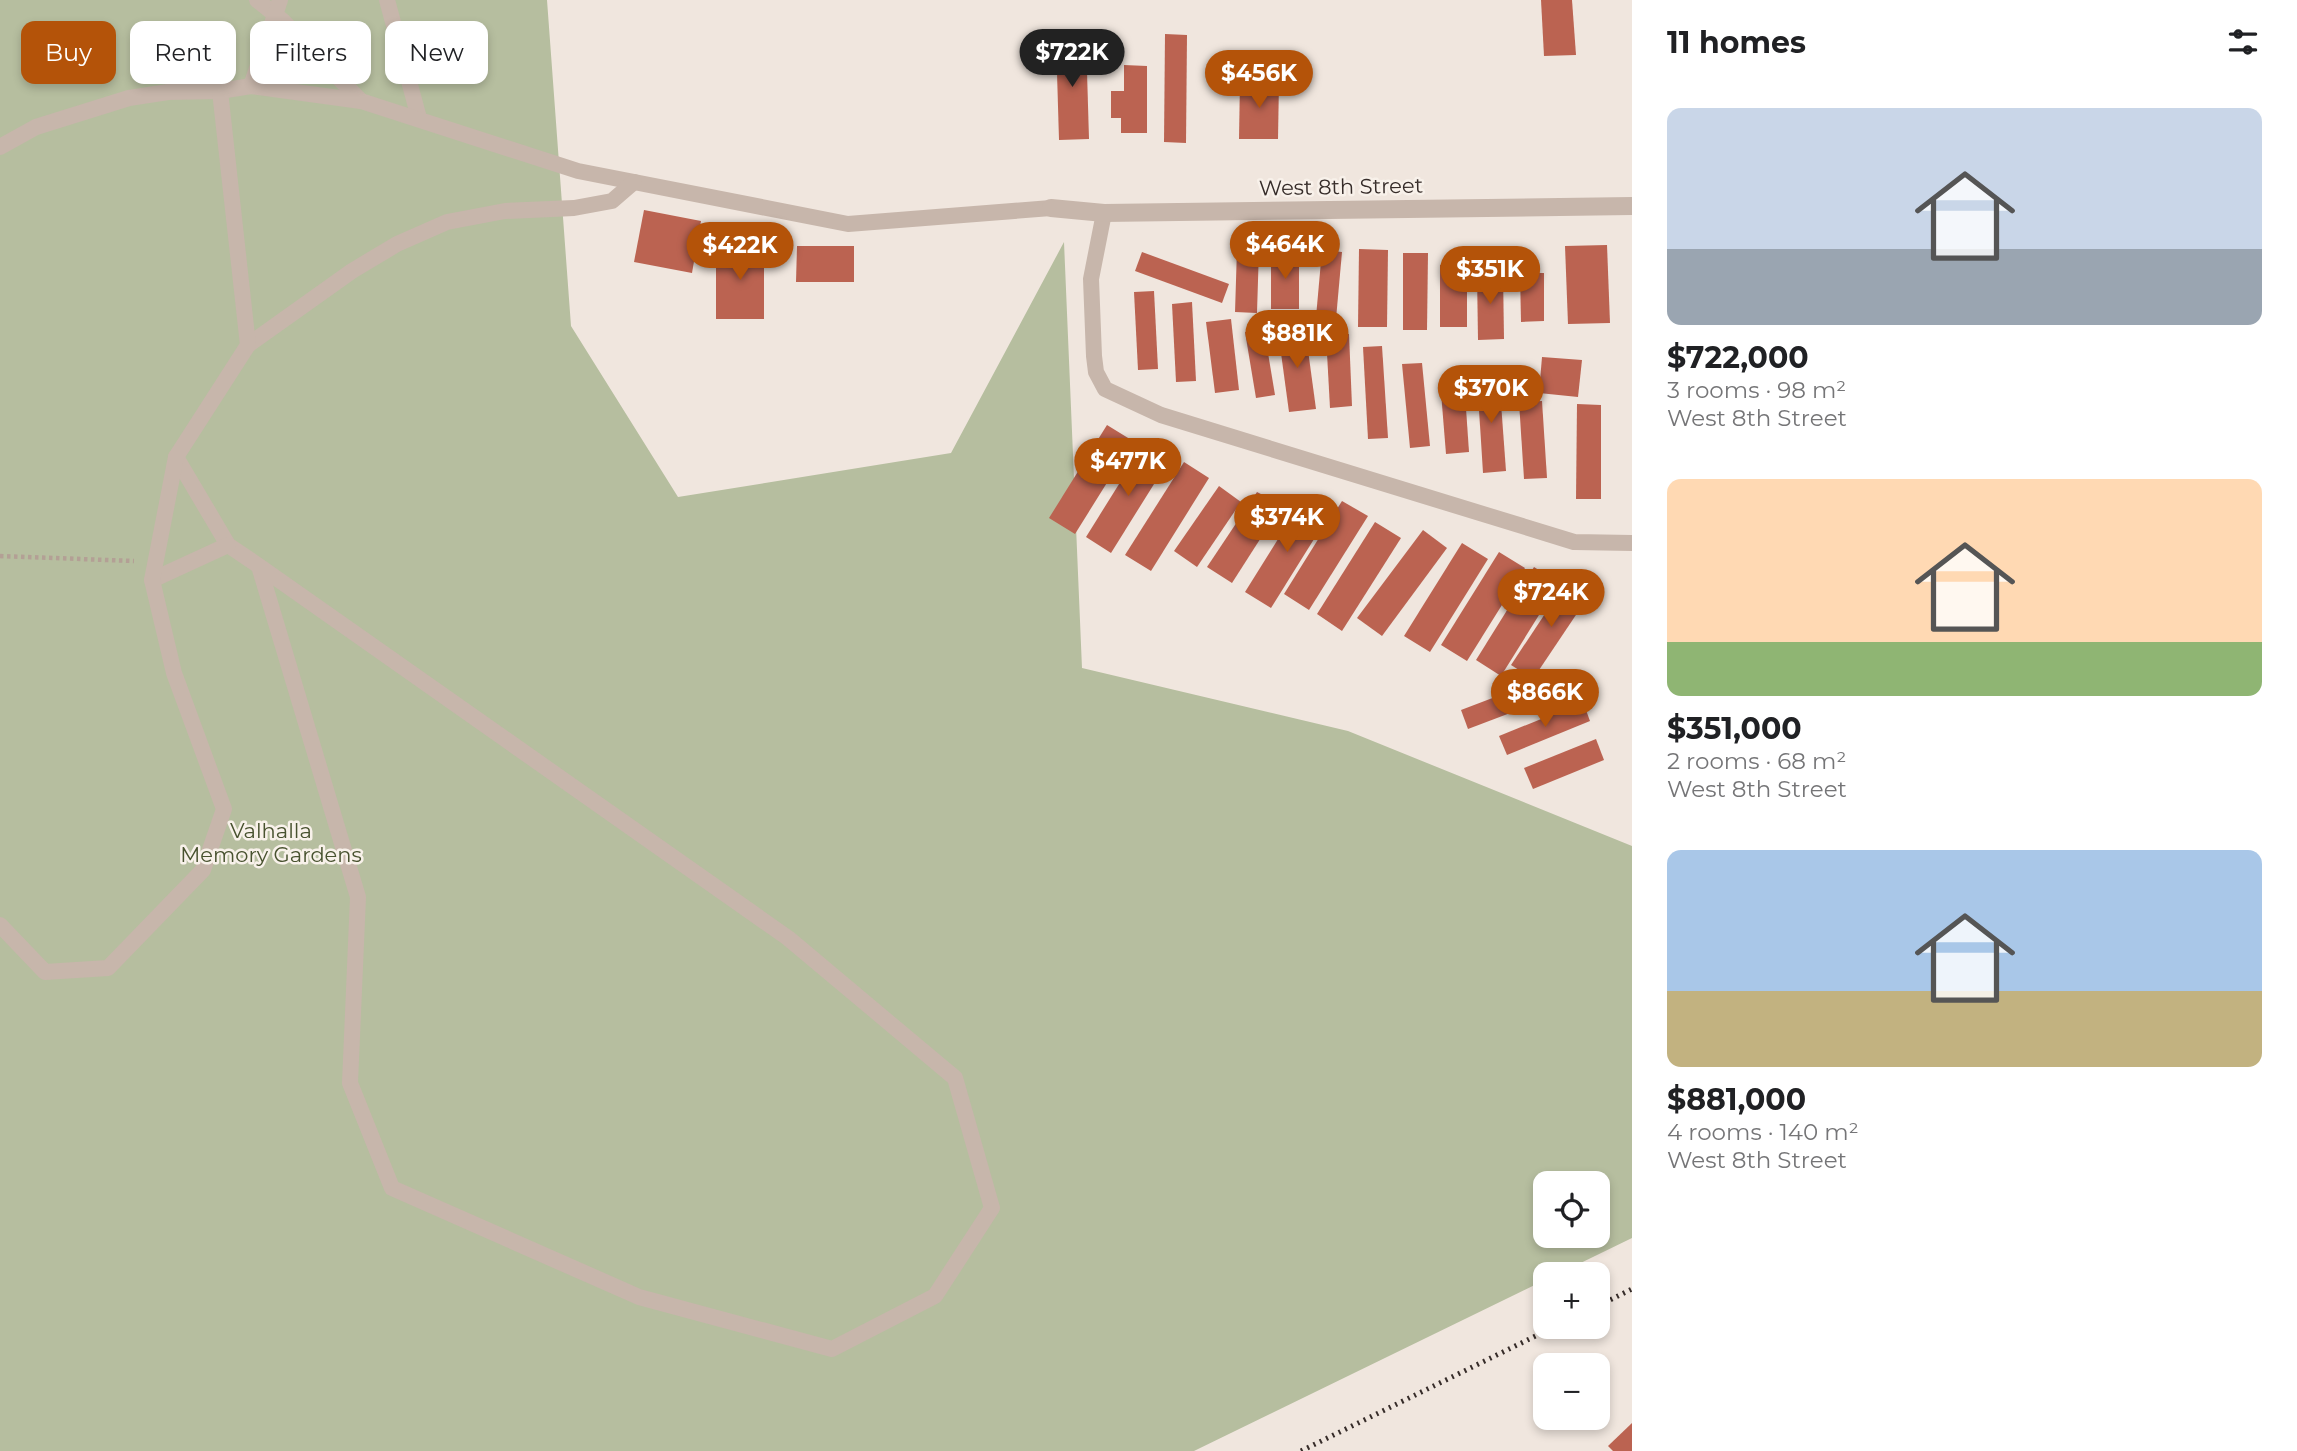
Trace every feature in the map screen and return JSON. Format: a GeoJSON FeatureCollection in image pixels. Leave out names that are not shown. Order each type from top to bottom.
{"type":"FeatureCollection","features":[{"type":"Feature","properties":{"kind":"street","name":"West 8th Street"},"geometry":{"type":"LineString","coordinates":[[1051,208],[1104,213],[1632,205]]}},
{"type":"Feature","properties":{"kind":"lane"},"geometry":{"type":"LineString","coordinates":[[257,0],[277,7],[361,100]]}},
{"type":"Feature","properties":{"kind":"lane"},"geometry":{"type":"LineString","coordinates":[[387,0],[419,118]]}},
{"type":"Feature","properties":{"kind":"lane"},"geometry":{"type":"LineString","coordinates":[[251,86],[277,7]]}},
{"type":"Feature","properties":{"kind":"lane"},"geometry":{"type":"LineString","coordinates":[[0,147],[36,127],[130,98],[168,92],[220,91],[251,86],[361,100],[578,171],[848,224],[1051,208]]}},
{"type":"Feature","properties":{"kind":"lane"},"geometry":{"type":"LineString","coordinates":[[220,91],[248,345]]}},
{"type":"Feature","properties":{"kind":"lane"},"geometry":{"type":"LineString","coordinates":[[0,925],[45,972],[108,968],[203,870],[224,808],[174,673],[152,580],[176,457],[248,345],[352,271],[397,244],[447,222],[505,211],[574,208],[612,201],[634,182]]}},
{"type":"Feature","properties":{"kind":"lane"},"geometry":{"type":"LineString","coordinates":[[1104,213],[1091,279],[1094,356],[1096,372],[1104,389],[1161,415],[1574,542],[1632,543]]}},
{"type":"Feature","properties":{"kind":"lane"},"geometry":{"type":"LineString","coordinates":[[176,457],[228,545],[259,566],[788,938],[955,1078],[992,1208],[935,1296],[832,1349],[639,1297],[392,1188],[350,1083],[358,897],[259,566]]}},
{"type":"Feature","properties":{"kind":"lane"},"geometry":{"type":"LineString","coordinates":[[152,580],[228,545]]}},
{"type":"Feature","properties":{"kind":"path"},"geometry":{"type":"LineString","coordinates":[[0,556],[156,561]]}},
{"type":"Feature","properties":{"kind":"green space","name":"Valhalla Memory Gardens"},"geometry":{"type":"Polygon","coordinates":[[[0,0],[547,0],[571,326],[678,497],[951,453],[1064,242],[1082,668],[1348,731],[1632,846],[1632,1238],[1583,1262],[1533,1262],[1533,1286],[1194,1451],[0,1451],[0,0]]]}},
{"type":"Feature","properties":{"kind":"building"},"geometry":{"type":"Polygon","coordinates":[[[1541,0],[1572,0],[1576,55],[1544,56],[1541,0]]]}},
{"type":"Feature","properties":{"kind":"building"},"geometry":{"type":"Polygon","coordinates":[[[1165,34],[1187,35],[1186,143],[1164,142],[1165,34]]]}},
{"type":"Feature","properties":{"kind":"building"},"geometry":{"type":"Polygon","coordinates":[[[1086,38],[1089,139],[1059,140],[1056,39],[1086,38]]]}},
{"type":"Feature","properties":{"kind":"building"},"geometry":{"type":"Polygon","coordinates":[[[1124,65],[1147,66],[1147,133],[1121,133],[1121,118],[1111,118],[1111,91],[1124,91],[1124,65]]]}},
{"type":"Feature","properties":{"kind":"building"},"geometry":{"type":"Polygon","coordinates":[[[1240,80],[1279,81],[1278,139],[1239,139],[1240,80]]]}},
{"type":"Feature","properties":{"kind":"building"},"geometry":{"type":"Polygon","coordinates":[[[644,210],[701,221],[692,273],[634,262],[644,210]]]}},
{"type":"Feature","properties":{"kind":"building"},"geometry":{"type":"Polygon","coordinates":[[[1607,245],[1610,323],[1568,324],[1565,246],[1607,245]]]}},
{"type":"Feature","properties":{"kind":"building"},"geometry":{"type":"Polygon","coordinates":[[[716,246],[764,246],[764,319],[716,319],[716,246]]]}},
{"type":"Feature","properties":{"kind":"building"},"geometry":{"type":"Polygon","coordinates":[[[797,246],[854,246],[854,282],[796,282],[797,246]]]}},
{"type":"Feature","properties":{"kind":"building"},"geometry":{"type":"Polygon","coordinates":[[[1237,248],[1259,248],[1257,313],[1235,312],[1237,248]]]}},
{"type":"Feature","properties":{"kind":"building"},"geometry":{"type":"Polygon","coordinates":[[[1359,249],[1388,250],[1387,327],[1358,327],[1359,249]]]}},
{"type":"Feature","properties":{"kind":"building"},"geometry":{"type":"Polygon","coordinates":[[[1322,250],[1342,252],[1336,319],[1316,317],[1322,250]]]}},
{"type":"Feature","properties":{"kind":"building"},"geometry":{"type":"Polygon","coordinates":[[[1142,252],[1229,284],[1222,303],[1135,271],[1142,252]]]}},
{"type":"Feature","properties":{"kind":"building"},"geometry":{"type":"Polygon","coordinates":[[[1271,253],[1299,253],[1299,309],[1271,309],[1271,253]]]}},
{"type":"Feature","properties":{"kind":"building"},"geometry":{"type":"Polygon","coordinates":[[[1403,253],[1428,253],[1427,330],[1403,330],[1403,253]]]}},
{"type":"Feature","properties":{"kind":"building"},"geometry":{"type":"Polygon","coordinates":[[[1440,265],[1467,265],[1467,327],[1440,327],[1440,265]]]}},
{"type":"Feature","properties":{"kind":"building"},"geometry":{"type":"Polygon","coordinates":[[[1477,273],[1503,273],[1504,339],[1478,340],[1477,273]]]}},
{"type":"Feature","properties":{"kind":"building"},"geometry":{"type":"Polygon","coordinates":[[[1520,273],[1544,273],[1544,321],[1521,322],[1520,273]]]}},
{"type":"Feature","properties":{"kind":"building"},"geometry":{"type":"Polygon","coordinates":[[[1154,291],[1158,369],[1138,370],[1134,292],[1154,291]]]}},
{"type":"Feature","properties":{"kind":"building"},"geometry":{"type":"Polygon","coordinates":[[[1192,302],[1196,381],[1176,382],[1172,304],[1192,302]]]}},
{"type":"Feature","properties":{"kind":"building"},"geometry":{"type":"Polygon","coordinates":[[[1231,319],[1239,390],[1215,393],[1206,322],[1231,319]]]}},
{"type":"Feature","properties":{"kind":"building"},"geometry":{"type":"Polygon","coordinates":[[[1305,328],[1316,409],[1289,412],[1278,331],[1305,328]]]}},
{"type":"Feature","properties":{"kind":"building"},"geometry":{"type":"Polygon","coordinates":[[[1264,329],[1275,395],[1256,398],[1245,332],[1264,329]]]}},
{"type":"Feature","properties":{"kind":"building"},"geometry":{"type":"Polygon","coordinates":[[[1349,334],[1352,406],[1330,408],[1326,335],[1349,334]]]}},
{"type":"Feature","properties":{"kind":"building"},"geometry":{"type":"Polygon","coordinates":[[[1382,346],[1388,438],[1368,439],[1363,347],[1382,346]]]}},
{"type":"Feature","properties":{"kind":"building"},"geometry":{"type":"Polygon","coordinates":[[[1542,357],[1582,360],[1578,397],[1539,393],[1542,357]]]}},
{"type":"Feature","properties":{"kind":"building"},"geometry":{"type":"Polygon","coordinates":[[[1422,363],[1430,446],[1410,448],[1402,364],[1422,363]]]}},
{"type":"Feature","properties":{"kind":"building"},"geometry":{"type":"Polygon","coordinates":[[[1499,376],[1506,471],[1483,473],[1477,378],[1499,376]]]}},
{"type":"Feature","properties":{"kind":"building"},"geometry":{"type":"Polygon","coordinates":[[[1464,379],[1469,452],[1446,454],[1440,380],[1464,379]]]}},
{"type":"Feature","properties":{"kind":"building"},"geometry":{"type":"Polygon","coordinates":[[[1542,401],[1547,478],[1524,479],[1519,402],[1542,401]]]}},
{"type":"Feature","properties":{"kind":"building"},"geometry":{"type":"Polygon","coordinates":[[[1577,404],[1601,405],[1601,499],[1576,499],[1577,404]]]}},
{"type":"Feature","properties":{"kind":"building"},"geometry":{"type":"Polygon","coordinates":[[[1107,425],[1133,441],[1075,534],[1049,518],[1107,425]]]}},
{"type":"Feature","properties":{"kind":"building"},"geometry":{"type":"Polygon","coordinates":[[[1144,444],[1169,460],[1111,553],[1086,537],[1144,444]]]}},
{"type":"Feature","properties":{"kind":"building"},"geometry":{"type":"Polygon","coordinates":[[[1184,462],[1209,478],[1151,571],[1125,555],[1184,462]]]}},
{"type":"Feature","properties":{"kind":"building"},"geometry":{"type":"Polygon","coordinates":[[[1219,486],[1241,502],[1197,567],[1174,551],[1219,486]]]}},
{"type":"Feature","properties":{"kind":"building"},"geometry":{"type":"Polygon","coordinates":[[[1257,492],[1282,505],[1232,583],[1207,567],[1257,492]]]}},
{"type":"Feature","properties":{"kind":"building"},"geometry":{"type":"Polygon","coordinates":[[[1303,499],[1329,515],[1271,608],[1245,592],[1303,499]]]}},
{"type":"Feature","properties":{"kind":"building"},"geometry":{"type":"Polygon","coordinates":[[[1342,501],[1368,516],[1309,610],[1284,594],[1342,501]]]}},
{"type":"Feature","properties":{"kind":"building"},"geometry":{"type":"Polygon","coordinates":[[[1375,522],[1401,538],[1342,631],[1317,614],[1375,522]]]}},
{"type":"Feature","properties":{"kind":"building"},"geometry":{"type":"Polygon","coordinates":[[[1423,530],[1447,548],[1382,636],[1357,618],[1423,530]]]}},
{"type":"Feature","properties":{"kind":"building"},"geometry":{"type":"Polygon","coordinates":[[[1462,543],[1488,559],[1430,652],[1404,636],[1462,543]]]}},
{"type":"Feature","properties":{"kind":"building"},"geometry":{"type":"Polygon","coordinates":[[[1499,552],[1525,568],[1467,661],[1441,645],[1499,552]]]}},
{"type":"Feature","properties":{"kind":"building"},"geometry":{"type":"Polygon","coordinates":[[[1534,567],[1559,583],[1501,676],[1476,660],[1534,567]]]}},
{"type":"Feature","properties":{"kind":"building"},"geometry":{"type":"Polygon","coordinates":[[[1568,579],[1590,594],[1533,679],[1511,665],[1568,579]]]}},
{"type":"Feature","properties":{"kind":"building"},"geometry":{"type":"Polygon","coordinates":[[[1558,673],[1565,692],[1468,729],[1461,710],[1558,673]]]}},
{"type":"Feature","properties":{"kind":"building"},"geometry":{"type":"Polygon","coordinates":[[[1583,702],[1590,721],[1507,755],[1499,736],[1583,702]]]}},
{"type":"Feature","properties":{"kind":"building"},"geometry":{"type":"Polygon","coordinates":[[[1596,739],[1604,760],[1533,789],[1524,768],[1596,739]]]}},
{"type":"Feature","properties":{"kind":"building"},"geometry":{"type":"Polygon","coordinates":[[[1632,1423],[1632,1451],[1613,1451],[1608,1446],[1632,1423]]]}},
{"type":"Feature","properties":{"kind":"railway"},"geometry":{"type":"LineString","coordinates":[[1610,1300],[1632,1289]]}},
{"type":"Feature","properties":{"kind":"railway"},"geometry":{"type":"LineString","coordinates":[[1301,1451],[1533,1337]]}}]}
